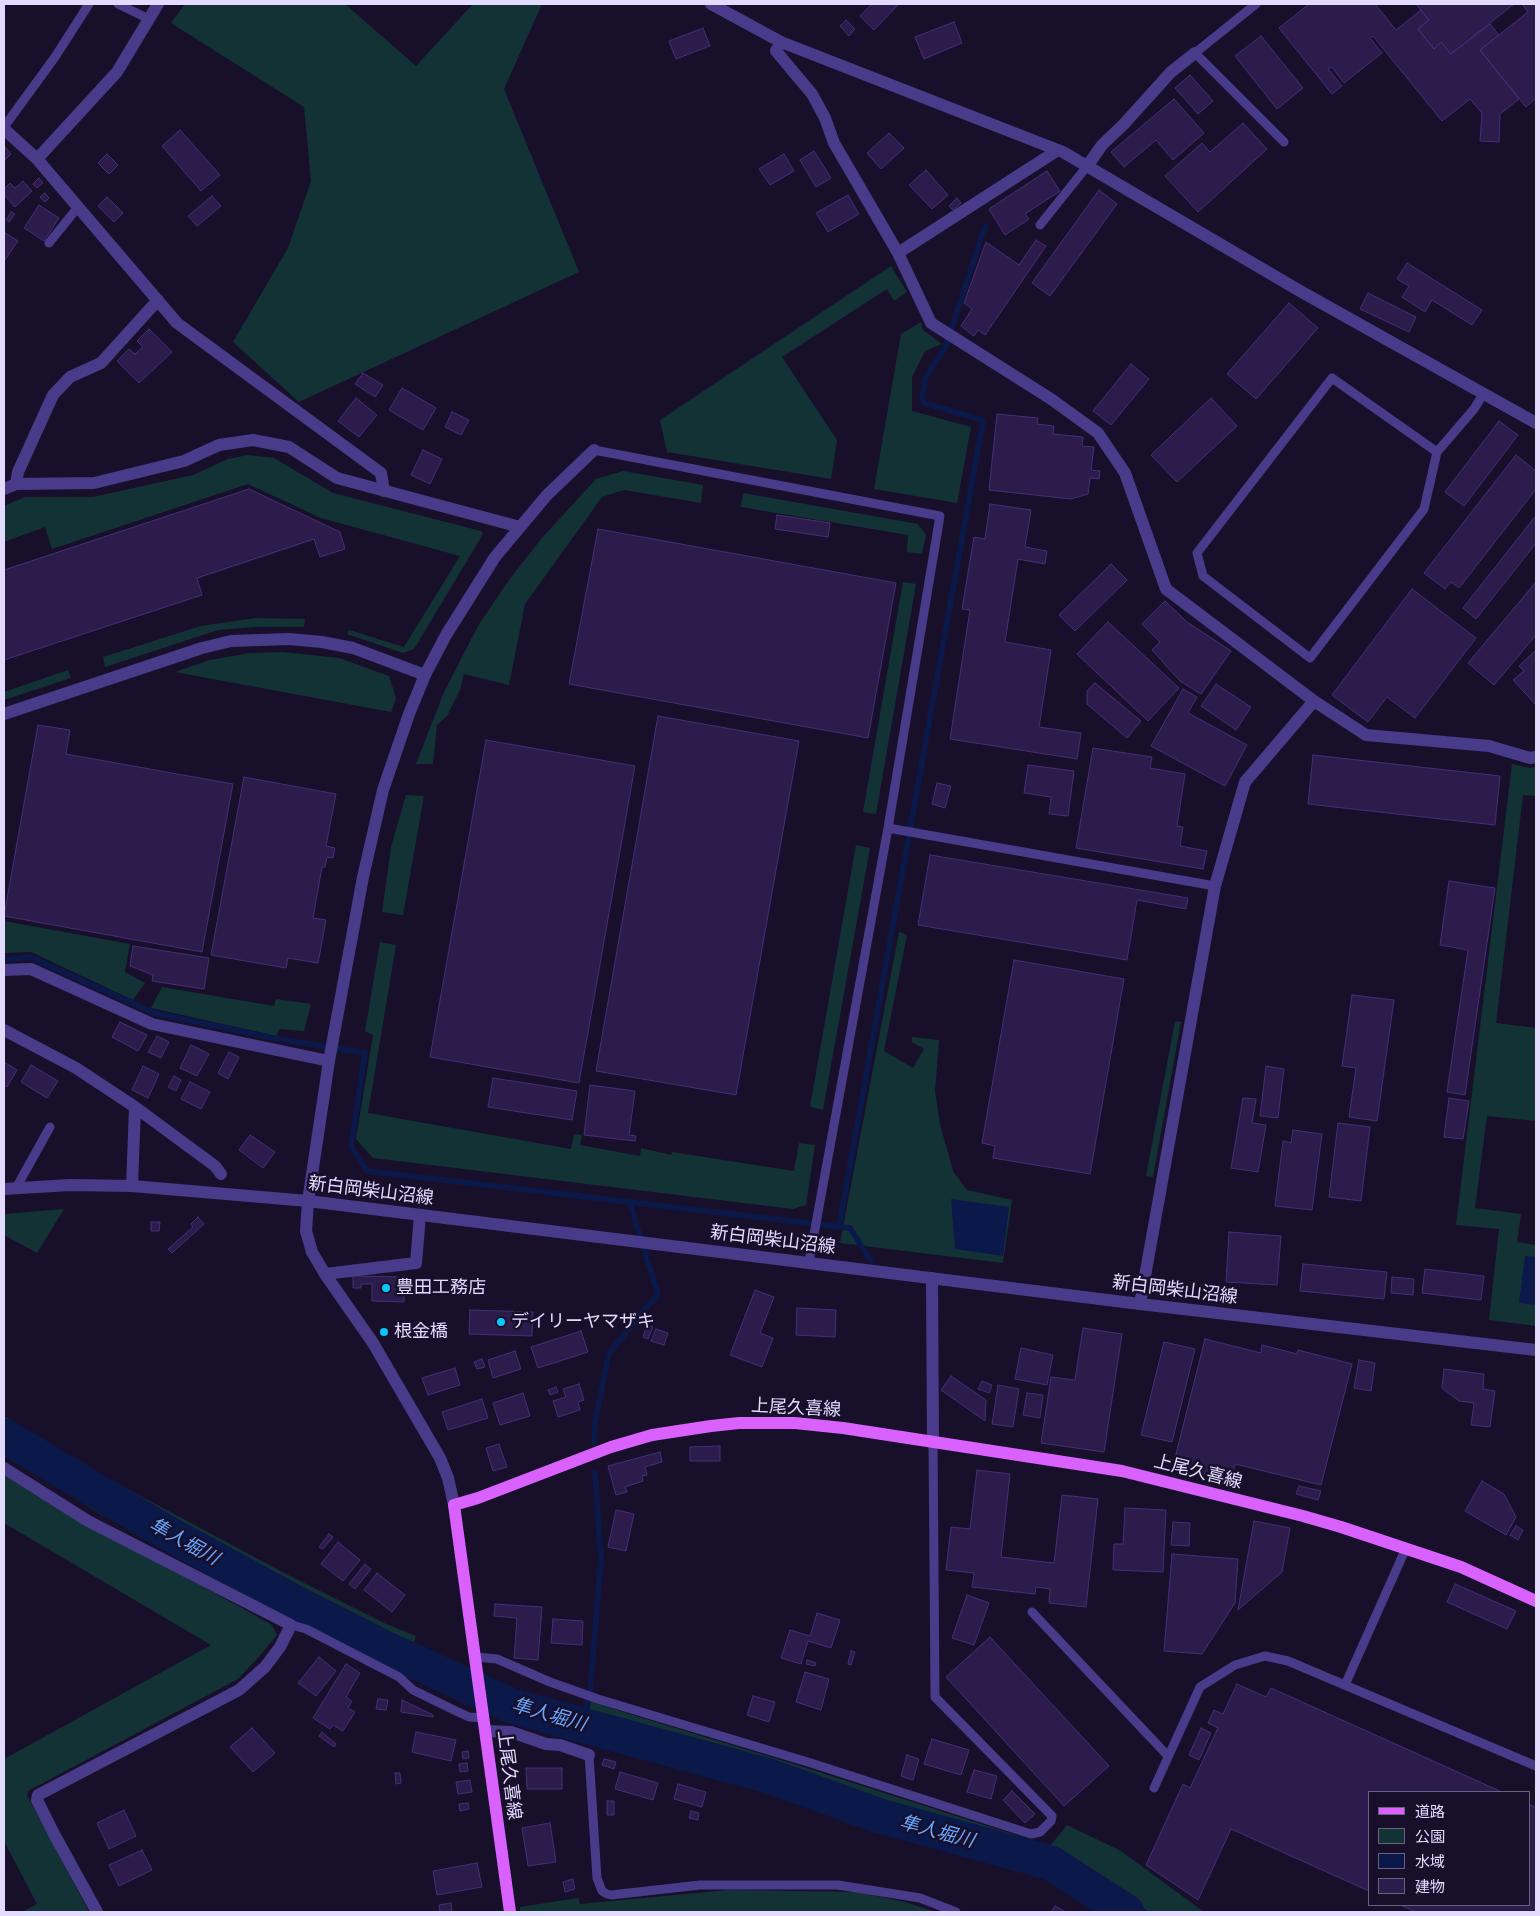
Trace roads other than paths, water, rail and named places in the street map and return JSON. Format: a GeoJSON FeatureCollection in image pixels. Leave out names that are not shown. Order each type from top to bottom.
{"type":"FeatureCollection","features":[{"type":"Feature","properties":{"kind":"main road","name":"上尾久喜線"},"geometry":{"type":"LineString","coordinates":[[510,1912],[454,1504],[478,1498],[611,1447],[652,1435],[712,1426],[739,1423],[794,1423],[1122,1471],[1303,1516],[1406,1548],[1461,1567],[1536,1601]]}},
{"type":"Feature","properties":{"kind":"street"},"geometry":{"type":"LineString","coordinates":[[37,159],[117,72],[158,4]]}},
{"type":"Feature","properties":{"kind":"street"},"geometry":{"type":"LineString","coordinates":[[711,4],[781,42],[1058,150],[1088,165],[1300,291],[1536,423]]}},
{"type":"Feature","properties":{"kind":"street"},"geometry":{"type":"LineString","coordinates":[[781,42],[776,51],[812,94],[825,118],[834,143],[898,253],[931,323],[1050,399],[1098,433],[1125,473],[1166,589],[1314,701],[1366,735],[1489,746],[1530,758],[1536,757]]}},
{"type":"Feature","properties":{"kind":"street"},"geometry":{"type":"LineString","coordinates":[[1088,165],[1102,145],[1124,124],[1171,72],[1195,53]]}},
{"type":"Feature","properties":{"kind":"street"},"geometry":{"type":"LineString","coordinates":[[4,128],[37,159],[177,323],[382,473],[384,491]]}},
{"type":"Feature","properties":{"kind":"street"},"geometry":{"type":"LineString","coordinates":[[898,253],[1058,150]]}},
{"type":"Feature","properties":{"kind":"street"},"geometry":{"type":"LineString","coordinates":[[16,484],[18,472],[53,395],[70,377],[101,363],[158,300]]}},
{"type":"Feature","properties":{"kind":"street"},"geometry":{"type":"LineString","coordinates":[[4,489],[16,484],[94,483],[184,461],[219,446],[253,440],[289,447],[337,478],[520,527]]}},
{"type":"Feature","properties":{"kind":"street"},"geometry":{"type":"LineString","coordinates":[[454,1504],[448,1478],[440,1458],[373,1342],[325,1274],[308,1241],[306,1231],[308,1201],[329,1061],[373,830],[395,752],[425,675],[470,594],[495,557],[520,527],[553,490],[594,450]]}},
{"type":"Feature","properties":{"kind":"street"},"geometry":{"type":"LineString","coordinates":[[4,714],[202,648],[231,641],[289,639],[322,642],[353,648],[425,675]]}},
{"type":"Feature","properties":{"kind":"street"},"geometry":{"type":"LineString","coordinates":[[1140,1304],[1215,886],[1245,782],[1314,701]]}},
{"type":"Feature","properties":{"kind":"street"},"geometry":{"type":"LineString","coordinates":[[4,970],[31,969],[152,1024],[329,1061]]}},
{"type":"Feature","properties":{"kind":"street"},"geometry":{"type":"LineString","coordinates":[[4,1030],[76,1068],[135,1107],[215,1166],[221,1174]]}},
{"type":"Feature","properties":{"kind":"street"},"geometry":{"type":"LineString","coordinates":[[132,1186],[135,1107]]}},
{"type":"Feature","properties":{"kind":"street","name":"新白岡柴山沼線"},"geometry":{"type":"LineString","coordinates":[[10,1189],[70,1185],[132,1186],[308,1201],[1140,1304],[1536,1350]]}},
{"type":"Feature","properties":{"kind":"street"},"geometry":{"type":"LineString","coordinates":[[325,1274],[416,1263],[420,1215]]}},
{"type":"Feature","properties":{"kind":"street"},"geometry":{"type":"LineString","coordinates":[[932,1278],[933,1442]]}},
{"type":"Feature","properties":{"kind":"street"},"geometry":{"type":"LineString","coordinates":[[4,1468],[88,1521],[291,1625],[280,1647],[265,1667],[239,1690],[38,1795],[38,1800],[54,1834],[97,1912]]}},
{"type":"Feature","properties":{"kind":"street"},"geometry":{"type":"LineString","coordinates":[[485,1722],[546,1744],[560,1745],[589,1755]]}},
{"type":"Feature","properties":{"kind":"lane"},"geometry":{"type":"LineString","coordinates":[[4,128],[55,57],[89,4]]}},
{"type":"Feature","properties":{"kind":"lane"},"geometry":{"type":"LineString","coordinates":[[118,4],[149,19]]}},
{"type":"Feature","properties":{"kind":"lane"},"geometry":{"type":"LineString","coordinates":[[1256,4],[1195,53],[1284,142]]}},
{"type":"Feature","properties":{"kind":"lane"},"geometry":{"type":"LineString","coordinates":[[1040,225],[1088,165]]}},
{"type":"Feature","properties":{"kind":"lane"},"geometry":{"type":"LineString","coordinates":[[49,243],[78,207]]}},
{"type":"Feature","properties":{"kind":"lane"},"geometry":{"type":"LineString","coordinates":[[1437,452],[1332,378],[1197,553],[1203,576],[1310,658],[1424,509],[1437,452],[1474,410],[1484,393]]}},
{"type":"Feature","properties":{"kind":"lane"},"geometry":{"type":"LineString","coordinates":[[594,450],[940,516],[888,828],[809,1262]]}},
{"type":"Feature","properties":{"kind":"lane"},"geometry":{"type":"LineString","coordinates":[[888,828],[1215,886]]}},
{"type":"Feature","properties":{"kind":"lane"},"geometry":{"type":"LineString","coordinates":[[10,1189],[50,1127]]}},
{"type":"Feature","properties":{"kind":"lane"},"geometry":{"type":"LineString","coordinates":[[476,1657],[497,1659],[550,1682],[598,1699],[811,1763],[1031,1834],[1040,1832],[1051,1821],[1052,1816],[935,1697],[933,1442]]}},
{"type":"Feature","properties":{"kind":"lane"},"geometry":{"type":"LineString","coordinates":[[1346,1685],[1406,1548]]}},
{"type":"Feature","properties":{"kind":"lane"},"geometry":{"type":"LineString","coordinates":[[1032,1612],[1168,1756]]}},
{"type":"Feature","properties":{"kind":"lane"},"geometry":{"type":"LineString","coordinates":[[291,1625],[306,1629],[399,1677],[413,1690],[456,1711],[485,1722]]}},
{"type":"Feature","properties":{"kind":"lane"},"geometry":{"type":"LineString","coordinates":[[1154,1788],[1200,1687],[1234,1665],[1265,1656],[1288,1661],[1535,1762]]}},
{"type":"Feature","properties":{"kind":"lane"},"geometry":{"type":"LineString","coordinates":[[589,1755],[597,1878],[602,1891],[607,1894],[700,1885],[838,1885],[920,1898],[956,1912]]}},
{"type":"Feature","properties":{"kind":"water"},"geometry":{"type":"Polygon","coordinates":[[[951,1199],[1009,1207],[1003,1256],[955,1249],[951,1199]]]}},
{"type":"Feature","properties":{"kind":"water"},"geometry":{"type":"Polygon","coordinates":[[[1525,1256],[1536,1257],[1536,1305],[1519,1303],[1525,1256]]]}},
{"type":"Feature","properties":{"kind":"waterway"},"geometry":{"type":"LineString","coordinates":[[839,1227],[983,421],[924,403],[922,397],[926,377],[945,348],[985,226]]}},
{"type":"Feature","properties":{"kind":"waterway"},"geometry":{"type":"LineString","coordinates":[[4,960],[30,957],[154,1013],[273,1038],[365,1053],[351,1147],[367,1171],[850,1228],[871,1261]]}},
{"type":"Feature","properties":{"kind":"waterway"},"geometry":{"type":"LineString","coordinates":[[594,1442],[595,1422],[609,1353],[658,1294],[630,1203]]}},
{"type":"Feature","properties":{"kind":"waterway","name":"隼人堀川"},"geometry":{"type":"LineString","coordinates":[[4,1436],[164,1531],[298,1604],[391,1651],[512,1706],[769,1776],[880,1816],[1051,1863],[1127,1912]]}},
{"type":"Feature","properties":{"kind":"waterway"},"geometry":{"type":"LineString","coordinates":[[590,1692],[601,1559],[595,1473]]}},
{"type":"Feature","properties":{"kind":"waterway"},"geometry":{"type":"LineString","coordinates":[[582,1725],[588,1700]]}},
{"type":"Feature","properties":{"kind":"place","name":"豊田工務店"},"geometry":{"type":"Point","coordinates":[386,1288]}},
{"type":"Feature","properties":{"kind":"place","name":"デイリーヤマザキ"},"geometry":{"type":"Point","coordinates":[501,1322]}},
{"type":"Feature","properties":{"kind":"place","name":"根金橋"},"geometry":{"type":"Point","coordinates":[384,1332]}}]}
